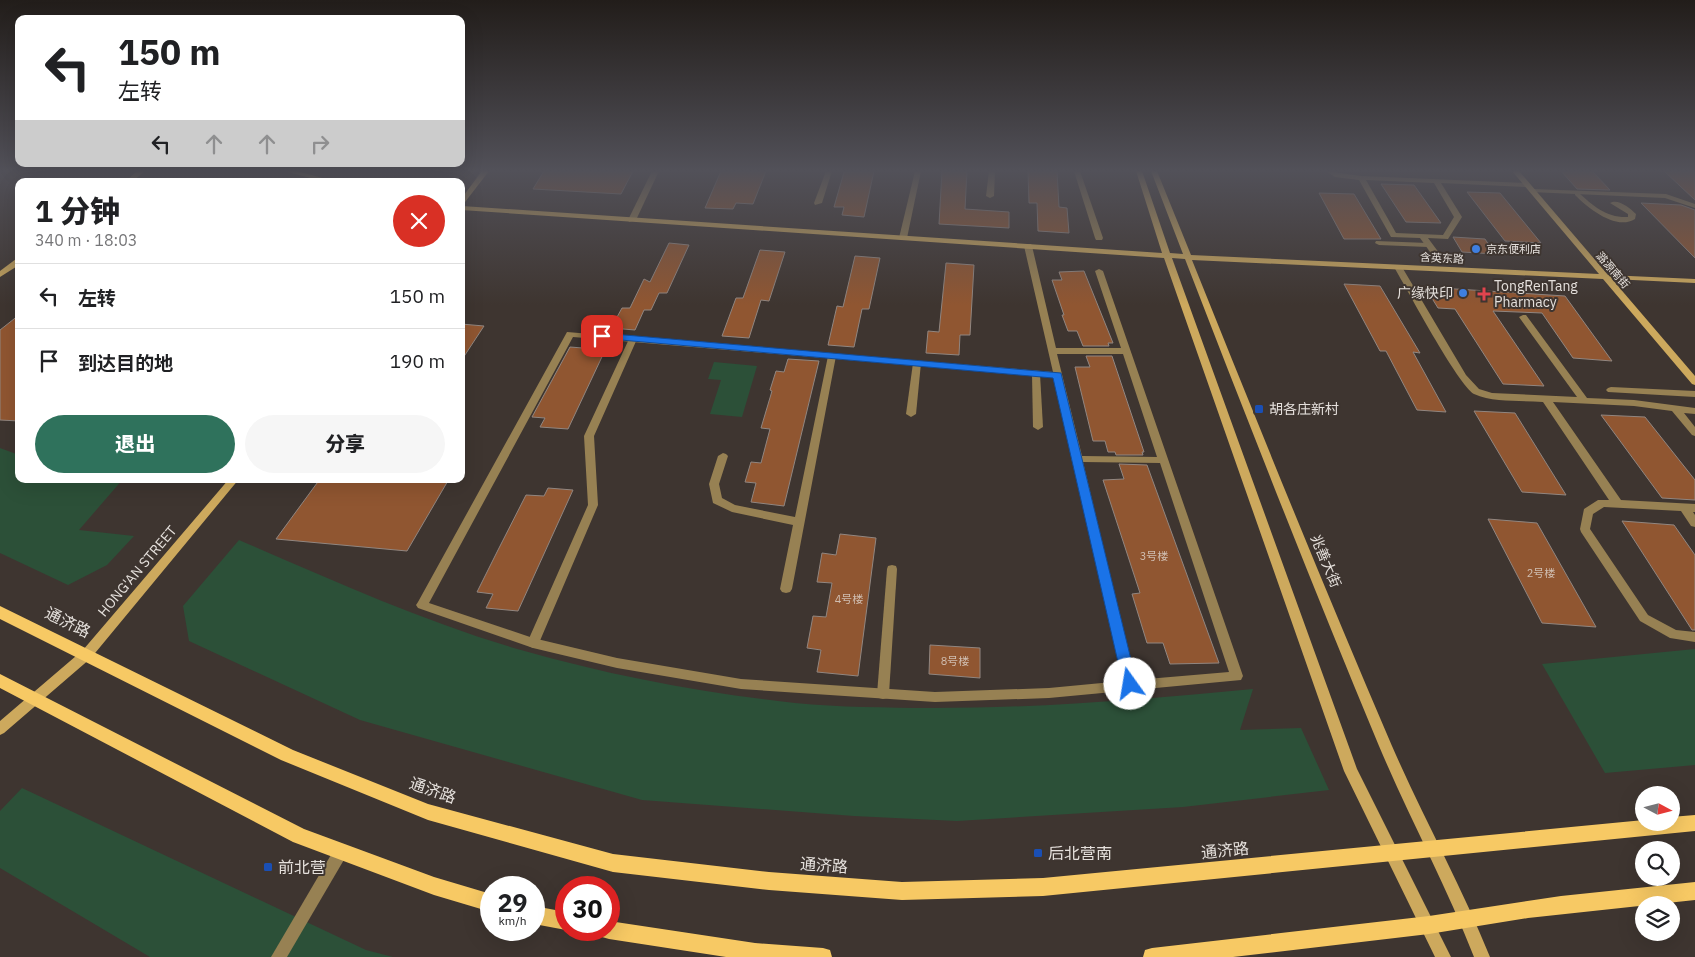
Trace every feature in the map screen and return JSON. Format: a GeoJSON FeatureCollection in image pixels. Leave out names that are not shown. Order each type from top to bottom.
{"type":"FeatureCollection","features":[{"type":"Feature","properties":{"kind":"main road","name":"通济路"},"geometry":{"type":"LineString","coordinates":[[0,612],[287,755],[428,812],[613,862],[769,881],[902,891],[1043,887],[1695,823]]}},
{"type":"Feature","properties":{"kind":"main road"},"geometry":{"type":"LineString","coordinates":[[0,681],[299,836],[340,853],[480,899]]}},
{"type":"Feature","properties":{"kind":"main road"},"geometry":{"type":"LineString","coordinates":[[1152,957],[1429,926],[1467,918],[1695,891]]}},
{"type":"Feature","properties":{"kind":"main road"},"geometry":{"type":"LineString","coordinates":[[620,932],[754,955],[823,957]]}},
{"type":"Feature","properties":{"kind":"street","name":"含英东路"},"geometry":{"type":"LineString","coordinates":[[570,216],[1167,256],[1695,281]]}},
{"type":"Feature","properties":{"kind":"street"},"geometry":{"type":"LineString","coordinates":[[632,220],[634,216]]}},
{"type":"Feature","properties":{"kind":"street"},"geometry":{"type":"LineString","coordinates":[[903,238],[908,216]]}},
{"type":"Feature","properties":{"kind":"street"},"geometry":{"type":"LineString","coordinates":[[1091,216],[1098,238]]}},
{"type":"Feature","properties":{"kind":"street"},"geometry":{"type":"LineString","coordinates":[[1154,216],[1351,770],[1394,852],[1443,957]]}},
{"type":"Feature","properties":{"kind":"street","name":"兆善大街"},"geometry":{"type":"LineString","coordinates":[[1172,216],[1290,517],[1408,798],[1467,918],[1482,957]]}},
{"type":"Feature","properties":{"kind":"street"},"geometry":{"type":"LineString","coordinates":[[1383,216],[1394,235],[1445,237],[1457,216]]}},
{"type":"Feature","properties":{"kind":"street","name":"潞源南街"},"geometry":{"type":"LineString","coordinates":[[1553,216],[1603,277],[1695,382]]}},
{"type":"Feature","properties":{"kind":"street"},"geometry":{"type":"LineString","coordinates":[[1604,216],[1621,220],[1631,219],[1632,216]]}},
{"type":"Feature","properties":{"kind":"street"},"geometry":{"type":"LineString","coordinates":[[1422,236],[1441,261]]}},
{"type":"Feature","properties":{"kind":"street"},"geometry":{"type":"LineString","coordinates":[[1379,243],[1428,245]]}},
{"type":"Feature","properties":{"kind":"street"},"geometry":{"type":"LineString","coordinates":[[1028,246],[1076,459],[1130,684]]}},
{"type":"Feature","properties":{"kind":"street"},"geometry":{"type":"LineString","coordinates":[[0,275],[15,264]]}},
{"type":"Feature","properties":{"kind":"street"},"geometry":{"type":"LineString","coordinates":[[1398,267],[1463,377],[1476,391],[1491,396],[1585,401],[1695,411]]}},
{"type":"Feature","properties":{"kind":"street"},"geometry":{"type":"LineString","coordinates":[[1058,376],[570,334],[422,604],[533,643],[617,664],[741,684],[935,697],[1049,693],[1130,684],[1237,676],[1100,271]]}},
{"type":"Feature","properties":{"kind":"street"},"geometry":{"type":"LineString","coordinates":[[1522,317],[1585,401]]}},
{"type":"Feature","properties":{"kind":"street"},"geometry":{"type":"LineString","coordinates":[[533,643],[593,505],[590,436],[633,339]]}},
{"type":"Feature","properties":{"kind":"street"},"geometry":{"type":"LineString","coordinates":[[1053,351],[1126,351]]}},
{"type":"Feature","properties":{"kind":"street"},"geometry":{"type":"LineString","coordinates":[[786,589],[832,356]]}},
{"type":"Feature","properties":{"kind":"street"},"geometry":{"type":"LineString","coordinates":[[911,414],[916,363]]}},
{"type":"Feature","properties":{"kind":"street"},"geometry":{"type":"LineString","coordinates":[[1036,374],[1038,427]]}},
{"type":"Feature","properties":{"kind":"street"},"geometry":{"type":"LineString","coordinates":[[1610,390],[1695,394]]}},
{"type":"Feature","properties":{"kind":"street"},"geometry":{"type":"LineString","coordinates":[[1546,399],[1617,503]]}},
{"type":"Feature","properties":{"kind":"street"},"geometry":{"type":"LineString","coordinates":[[1675,408],[1695,433]]}},
{"type":"Feature","properties":{"kind":"street"},"geometry":{"type":"LineString","coordinates":[[723,456],[714,484],[717,500],[732,508],[798,522]]}},
{"type":"Feature","properties":{"kind":"street"},"geometry":{"type":"LineString","coordinates":[[1076,459],[1163,460]]}},
{"type":"Feature","properties":{"kind":"street","name":"HONG'AN STREET"},"geometry":{"type":"LineString","coordinates":[[0,729],[87,654],[231,483]]}},
{"type":"Feature","properties":{"kind":"street"},"geometry":{"type":"LineString","coordinates":[[1695,523],[1690,508],[1602,502],[1588,512],[1585,529],[1644,618],[1674,635],[1695,637]]}},
{"type":"Feature","properties":{"kind":"street"},"geometry":{"type":"LineString","coordinates":[[883,694],[892,569]]}},
{"type":"Feature","properties":{"kind":"street"},"geometry":{"type":"LineString","coordinates":[[279,957],[340,853]]}},
{"type":"Feature","properties":{"kind":"green space"},"geometry":{"type":"Polygon","coordinates":[[[714,362],[757,366],[742,417],[710,414],[721,380],[708,379],[714,362]]]}},
{"type":"Feature","properties":{"kind":"green space"},"geometry":{"type":"Polygon","coordinates":[[[0,448],[15,454],[15,483],[120,483],[79,530],[134,536],[107,565],[68,585],[0,553],[0,448]]]}},
{"type":"Feature","properties":{"kind":"green space"},"geometry":{"type":"Polygon","coordinates":[[[239,540],[378,600],[485,639],[584,667],[649,681],[746,697],[829,706],[957,708],[1084,703],[1253,689],[1240,730],[1301,728],[1329,790],[1183,807],[957,821],[854,816],[642,800],[360,720],[189,641],[183,606],[239,540]]]}},
{"type":"Feature","properties":{"kind":"green space"},"geometry":{"type":"Polygon","coordinates":[[[1695,649],[1695,765],[1605,773],[1542,664],[1695,649]]]}},
{"type":"Feature","properties":{"kind":"green space"},"geometry":{"type":"Polygon","coordinates":[[[22,788],[366,950],[393,957],[150,957],[0,868],[0,811],[22,788]]]}},
{"type":"Feature","properties":{"kind":"building"},"geometry":{"type":"Polygon","coordinates":[[[939,216],[1009,216],[1009,228],[939,224],[939,216]]]}},
{"type":"Feature","properties":{"kind":"building"},"geometry":{"type":"Polygon","coordinates":[[[1037,216],[1068,216],[1069,233],[1038,231],[1037,216]]]}},
{"type":"Feature","properties":{"kind":"building"},"geometry":{"type":"Polygon","coordinates":[[[1331,216],[1367,216],[1381,239],[1344,239],[1331,216]]]}},
{"type":"Feature","properties":{"kind":"building"},"geometry":{"type":"Polygon","coordinates":[[[1402,216],[1436,216],[1441,223],[1406,222],[1402,216]]]}},
{"type":"Feature","properties":{"kind":"building"},"geometry":{"type":"Polygon","coordinates":[[[1485,216],[1519,216],[1541,243],[1505,241],[1485,216]]]}},
{"type":"Feature","properties":{"kind":"building"},"geometry":{"type":"Polygon","coordinates":[[[1653,216],[1695,216],[1695,258],[1653,216]]]}},
{"type":"Feature","properties":{"kind":"building"},"geometry":{"type":"Polygon","coordinates":[[[1453,237],[1485,239],[1495,254],[1462,252],[1453,237]]]}},
{"type":"Feature","properties":{"kind":"building"},"geometry":{"type":"Polygon","coordinates":[[[669,243],[689,245],[667,293],[659,293],[651,310],[644,310],[635,330],[611,328],[622,308],[630,308],[644,279],[650,282],[669,243]]]}},
{"type":"Feature","properties":{"kind":"building"},"geometry":{"type":"Polygon","coordinates":[[[760,250],[785,252],[769,301],[761,300],[749,338],[722,336],[736,298],[743,298],[760,250]]]}},
{"type":"Feature","properties":{"kind":"building"},"geometry":{"type":"Polygon","coordinates":[[[855,256],[880,258],[869,309],[862,309],[854,347],[828,345],[837,306],[843,307],[855,256]]]}},
{"type":"Feature","properties":{"kind":"building"},"geometry":{"type":"Polygon","coordinates":[[[946,263],[974,265],[970,335],[960,335],[959,355],[926,353],[928,331],[939,332],[946,263]]]}},
{"type":"Feature","properties":{"kind":"building"},"geometry":{"type":"Polygon","coordinates":[[[1084,271],[1113,343],[1108,343],[1109,346],[1083,346],[1077,331],[1068,331],[1062,315],[1064,315],[1052,280],[1062,280],[1059,272],[1084,271]]]}},
{"type":"Feature","properties":{"kind":"building"},"geometry":{"type":"Polygon","coordinates":[[[1344,284],[1380,286],[1420,353],[1413,352],[1446,412],[1417,410],[1386,351],[1380,351],[1344,284]]]}},
{"type":"Feature","properties":{"kind":"building"},"geometry":{"type":"Polygon","coordinates":[[[1425,287],[1565,296],[1612,361],[1573,358],[1542,313],[1493,311],[1544,386],[1503,384],[1455,309],[1438,308],[1425,287]]]}},
{"type":"Feature","properties":{"kind":"building"},"geometry":{"type":"Polygon","coordinates":[[[15,318],[15,421],[0,420],[0,330],[15,318]]]}},
{"type":"Feature","properties":{"kind":"building"},"geometry":{"type":"Polygon","coordinates":[[[465,324],[484,326],[465,355],[465,324]]]}},
{"type":"Feature","properties":{"kind":"building"},"geometry":{"type":"Polygon","coordinates":[[[585,343],[608,344],[568,429],[540,427],[545,418],[532,417],[570,347],[583,348],[585,343]]]}},
{"type":"Feature","properties":{"kind":"building"},"geometry":{"type":"Polygon","coordinates":[[[1086,356],[1112,356],[1144,452],[1142,452],[1143,455],[1116,455],[1115,452],[1108,452],[1105,441],[1093,441],[1075,367],[1090,367],[1086,356]]]}},
{"type":"Feature","properties":{"kind":"building"},"geometry":{"type":"Polygon","coordinates":[[[788,359],[819,361],[784,506],[751,502],[756,483],[745,482],[751,462],[761,463],[770,429],[761,428],[772,391],[770,390],[776,371],[784,372],[788,359]]]}},
{"type":"Feature","properties":{"kind":"building"},"geometry":{"type":"Polygon","coordinates":[[[1474,411],[1515,413],[1566,495],[1522,492],[1474,411]]]}},
{"type":"Feature","properties":{"kind":"building"},"geometry":{"type":"Polygon","coordinates":[[[1601,415],[1645,417],[1695,480],[1695,500],[1662,498],[1601,415]]]}},
{"type":"Feature","properties":{"kind":"building"},"geometry":{"type":"Polygon","coordinates":[[[1119,464],[1147,465],[1219,663],[1170,664],[1163,643],[1147,643],[1132,594],[1140,593],[1103,480],[1124,479],[1119,464]]]}},
{"type":"Feature","properties":{"kind":"building"},"geometry":{"type":"Polygon","coordinates":[[[317,483],[447,483],[407,551],[276,539],[317,483]]]}},
{"type":"Feature","properties":{"kind":"building"},"geometry":{"type":"Polygon","coordinates":[[[548,488],[573,490],[518,611],[486,608],[493,594],[477,592],[526,495],[544,496],[548,488]]]}},
{"type":"Feature","properties":{"kind":"building"},"geometry":{"type":"Polygon","coordinates":[[[1488,519],[1537,523],[1596,627],[1542,623],[1488,519]]]}},
{"type":"Feature","properties":{"kind":"building"},"geometry":{"type":"Polygon","coordinates":[[[1622,521],[1674,525],[1695,555],[1695,630],[1692,630],[1622,521]]]}},
{"type":"Feature","properties":{"kind":"building"},"geometry":{"type":"Polygon","coordinates":[[[840,534],[876,538],[858,676],[817,672],[821,650],[807,648],[813,616],[826,617],[832,583],[817,582],[822,553],[836,555],[840,534]]]}},
{"type":"Feature","properties":{"kind":"building"},"geometry":{"type":"Polygon","coordinates":[[[930,645],[980,648],[980,678],[929,674],[930,645]]]}},
{"type":"Feature","properties":{"kind":"place","name":"京东便利店"},"geometry":{"type":"Point","coordinates":[1476,249]}},
{"type":"Feature","properties":{"kind":"place","name":"广缘快印"},"geometry":{"type":"Point","coordinates":[1463,293]}},
{"type":"Feature","properties":{"kind":"place","name":"TongRenTang Pharmacy"},"geometry":{"type":"Point","coordinates":[1484,294]}},
{"type":"Feature","properties":{"kind":"place","name":"胡各庄新村"},"geometry":{"type":"Point","coordinates":[1259,409]}},
{"type":"Feature","properties":{"kind":"place","name":"后北营南"},"geometry":{"type":"Point","coordinates":[1038,853]}},
{"type":"Feature","properties":{"kind":"place","name":"前北营"},"geometry":{"type":"Point","coordinates":[268,867]}},
{"type":"Feature","properties":{"kind":"route"},"geometry":{"type":"LineString","coordinates":[[602,336],[1058,376],[1080,478],[1130,684]]}}]}
